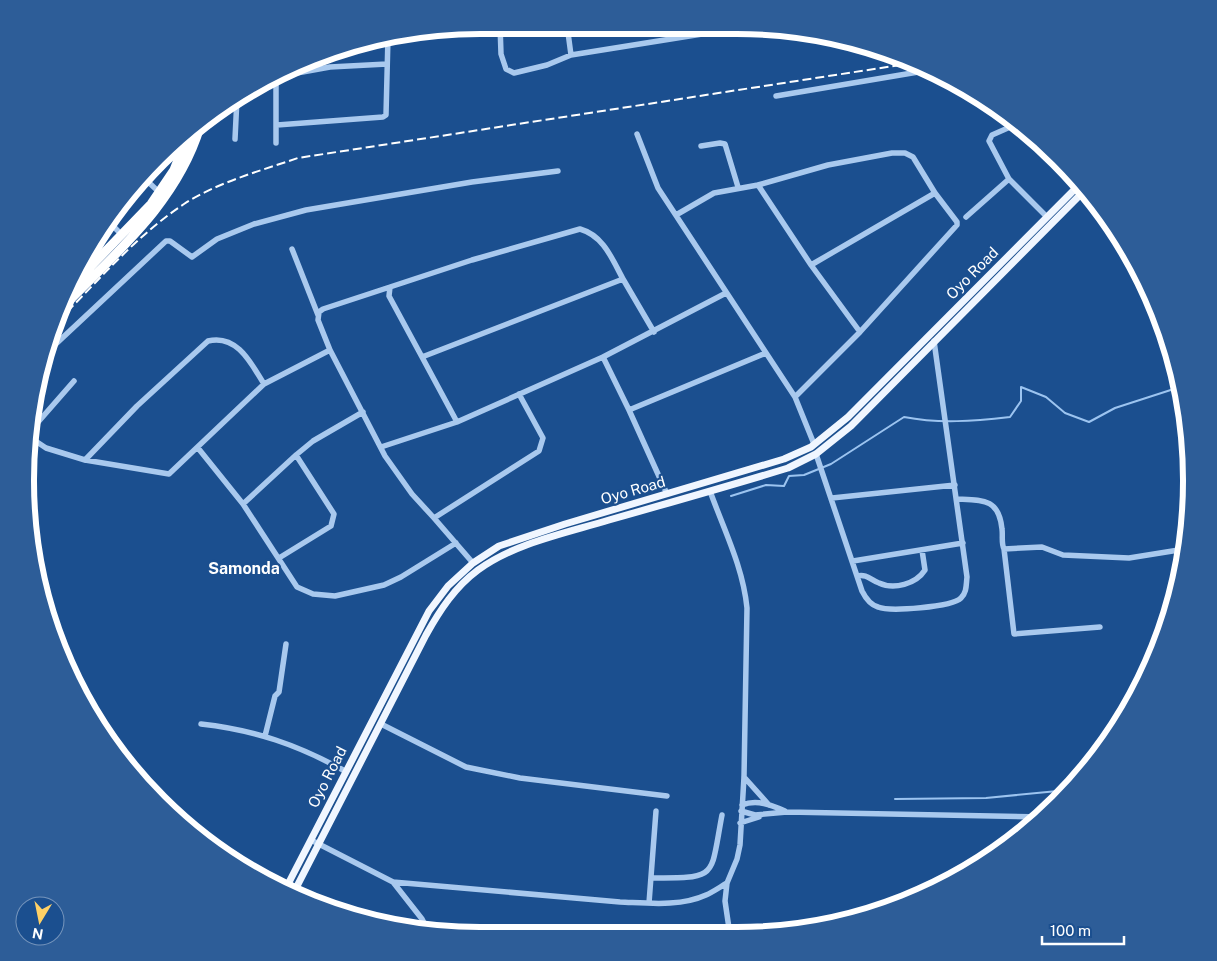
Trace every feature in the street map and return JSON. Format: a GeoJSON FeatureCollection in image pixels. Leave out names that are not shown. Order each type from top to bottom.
{"type":"FeatureCollection","features":[{"type":"Feature","properties":{"kind":"highway"},"geometry":{"type":"LineString","coordinates":[[75,294],[138,232],[184,166],[196,137]]}},
{"type":"Feature","properties":{"kind":"highway"},"geometry":{"type":"LineString","coordinates":[[89,266],[162,196],[183,148]]}},
{"type":"Feature","properties":{"kind":"main road","name":"Oyo Road"},"geometry":{"type":"LineString","coordinates":[[297,887],[437,615],[455,590],[478,570],[512,551],[788,468],[816,454],[851,426],[1038,231],[1047,217],[1075,189]]}},
{"type":"Feature","properties":{"kind":"main road","name":"Oyo Road"},"geometry":{"type":"LineString","coordinates":[[288,883],[429,610],[448,586],[472,563],[508,543],[566,524],[768,465],[814,444],[848,417],[1038,231],[1080,195]]}},
{"type":"Feature","properties":{"kind":"street"},"geometry":{"type":"LineString","coordinates":[[500,34],[501,54],[506,69],[514,73],[547,65],[571,55],[702,34]]}},
{"type":"Feature","properties":{"kind":"street"},"geometry":{"type":"LineString","coordinates":[[568,34],[571,55]]}},
{"type":"Feature","properties":{"kind":"street"},"geometry":{"type":"LineString","coordinates":[[277,125],[383,117],[388,112],[388,43]]}},
{"type":"Feature","properties":{"kind":"street"},"geometry":{"type":"LineString","coordinates":[[300,73],[330,67],[388,64]]}},
{"type":"Feature","properties":{"kind":"street"},"geometry":{"type":"LineString","coordinates":[[776,96],[917,72]]}},
{"type":"Feature","properties":{"kind":"street"},"geometry":{"type":"LineString","coordinates":[[276,84],[276,143]]}},
{"type":"Feature","properties":{"kind":"street"},"geometry":{"type":"LineString","coordinates":[[235,139],[237,106]]}},
{"type":"Feature","properties":{"kind":"street"},"geometry":{"type":"LineString","coordinates":[[1010,127],[994,134],[989,139],[1009,179],[1047,217]]}},
{"type":"Feature","properties":{"kind":"street"},"geometry":{"type":"LineString","coordinates":[[637,134],[658,188],[795,397],[814,444]]}},
{"type":"Feature","properties":{"kind":"street"},"geometry":{"type":"LineString","coordinates":[[701,146],[725,144],[738,187]]}},
{"type":"Feature","properties":{"kind":"street"},"geometry":{"type":"LineString","coordinates":[[676,215],[714,194],[738,187],[758,184],[828,165],[905,153],[919,164],[935,193],[957,222],[957,225],[860,332],[795,397]]}},
{"type":"Feature","properties":{"kind":"street"},"geometry":{"type":"LineString","coordinates":[[55,345],[166,241],[192,258],[217,239],[254,224],[306,210],[472,182],[558,171]]}},
{"type":"Feature","properties":{"kind":"street"},"geometry":{"type":"LineString","coordinates":[[966,217],[1009,179]]}},
{"type":"Feature","properties":{"kind":"street"},"geometry":{"type":"LineString","coordinates":[[148,182],[162,196]]}},
{"type":"Feature","properties":{"kind":"street"},"geometry":{"type":"LineString","coordinates":[[758,184],[812,265],[860,332]]}},
{"type":"Feature","properties":{"kind":"street"},"geometry":{"type":"LineString","coordinates":[[812,265],[935,193]]}},
{"type":"Feature","properties":{"kind":"street"},"geometry":{"type":"LineString","coordinates":[[113,226],[121,234]]}},
{"type":"Feature","properties":{"kind":"street"},"geometry":{"type":"LineString","coordinates":[[318,315],[323,309],[472,260],[580,230],[594,234],[600,240],[654,332]]}},
{"type":"Feature","properties":{"kind":"street"},"geometry":{"type":"LineString","coordinates":[[292,249],[330,350],[391,466],[472,563]]}},
{"type":"Feature","properties":{"kind":"street"},"geometry":{"type":"LineString","coordinates":[[422,357],[623,279]]}},
{"type":"Feature","properties":{"kind":"street"},"geometry":{"type":"LineString","coordinates":[[390,287],[389,296],[458,422]]}},
{"type":"Feature","properties":{"kind":"street"},"geometry":{"type":"LineString","coordinates":[[381,447],[458,422],[603,357],[726,293]]}},
{"type":"Feature","properties":{"kind":"street"},"geometry":{"type":"LineString","coordinates":[[84,460],[137,406],[208,341],[218,339],[236,346],[264,384]]}},
{"type":"Feature","properties":{"kind":"street"},"geometry":{"type":"LineString","coordinates":[[816,454],[865,597],[875,606],[900,609],[949,604],[960,600],[966,591],[963,544],[934,341]]}},
{"type":"Feature","properties":{"kind":"street"},"geometry":{"type":"LineString","coordinates":[[36,442],[46,448],[84,460],[168,474],[198,448],[264,384],[330,350]]}},
{"type":"Feature","properties":{"kind":"street"},"geometry":{"type":"LineString","coordinates":[[629,410],[766,352]]}},
{"type":"Feature","properties":{"kind":"street"},"geometry":{"type":"LineString","coordinates":[[603,357],[668,494]]}},
{"type":"Feature","properties":{"kind":"street"},"geometry":{"type":"LineString","coordinates":[[38,423],[74,381]]}},
{"type":"Feature","properties":{"kind":"street"},"geometry":{"type":"LineString","coordinates":[[434,518],[539,452],[543,438],[519,394]]}},
{"type":"Feature","properties":{"kind":"street"},"geometry":{"type":"LineString","coordinates":[[243,504],[313,441],[362,412]]}},
{"type":"Feature","properties":{"kind":"street"},"geometry":{"type":"LineString","coordinates":[[198,448],[243,504],[297,587],[314,594],[335,596],[384,585],[402,577],[456,543]]}},
{"type":"Feature","properties":{"kind":"street"},"geometry":{"type":"LineString","coordinates":[[279,558],[331,526],[334,518],[334,514],[316,484],[296,455]]}},
{"type":"Feature","properties":{"kind":"street"},"geometry":{"type":"LineString","coordinates":[[832,498],[956,485]]}},
{"type":"Feature","properties":{"kind":"street"},"geometry":{"type":"LineString","coordinates":[[710,491],[744,585],[747,608],[744,777],[737,859],[727,883],[725,901],[729,927]]}},
{"type":"Feature","properties":{"kind":"street"},"geometry":{"type":"LineString","coordinates":[[957,499],[983,500],[992,504],[1000,517],[1014,634],[1100,627]]}},
{"type":"Feature","properties":{"kind":"street"},"geometry":{"type":"LineString","coordinates":[[853,561],[963,544]]}},
{"type":"Feature","properties":{"kind":"street"},"geometry":{"type":"LineString","coordinates":[[1004,549],[1042,547],[1063,555],[1129,558],[1177,551]]}},
{"type":"Feature","properties":{"kind":"street"},"geometry":{"type":"LineString","coordinates":[[857,576],[867,576],[884,585],[912,583],[918,580],[925,570],[922,550]]}},
{"type":"Feature","properties":{"kind":"street"},"geometry":{"type":"LineString","coordinates":[[265,736],[275,696],[280,692],[286,644]]}},
{"type":"Feature","properties":{"kind":"street"},"geometry":{"type":"LineString","coordinates":[[202,724],[239,728],[265,736],[312,752],[345,771]]}},
{"type":"Feature","properties":{"kind":"street"},"geometry":{"type":"LineString","coordinates":[[381,724],[466,767],[520,778],[667,796]]}},
{"type":"Feature","properties":{"kind":"street"},"geometry":{"type":"LineString","coordinates":[[744,777],[769,805]]}},
{"type":"Feature","properties":{"kind":"street"},"geometry":{"type":"LineString","coordinates":[[741,808],[755,802],[787,812]]}},
{"type":"Feature","properties":{"kind":"street"},"geometry":{"type":"LineString","coordinates":[[741,808],[748,815],[787,812],[1030,817]]}},
{"type":"Feature","properties":{"kind":"street"},"geometry":{"type":"LineString","coordinates":[[650,903],[656,811]]}},
{"type":"Feature","properties":{"kind":"street"},"geometry":{"type":"LineString","coordinates":[[652,878],[691,878],[704,875],[712,865],[722,814]]}},
{"type":"Feature","properties":{"kind":"street"},"geometry":{"type":"LineString","coordinates":[[740,823],[765,814]]}},
{"type":"Feature","properties":{"kind":"street"},"geometry":{"type":"LineString","coordinates":[[311,840],[393,882],[650,903],[685,902],[706,895],[727,883]]}},
{"type":"Feature","properties":{"kind":"street"},"geometry":{"type":"LineString","coordinates":[[393,882],[424,923]]}},
{"type":"Feature","properties":{"kind":"waterway"},"geometry":{"type":"LineString","coordinates":[[731,496],[766,485],[784,486],[789,476],[804,475],[831,464],[904,417],[944,421],[970,421],[1010,417],[1021,401],[1021,387],[1046,397],[1065,413],[1089,422],[1115,408],[1174,389]]}},
{"type":"Feature","properties":{"kind":"waterway"},"geometry":{"type":"LineString","coordinates":[[895,799],[986,798],[1057,791]]}},
{"type":"Feature","properties":{"kind":"railway"},"geometry":{"type":"LineString","coordinates":[[67,311],[134,244],[184,204],[225,183],[298,158],[900,65]]}},
{"type":"Feature","properties":{"kind":"district","name":"Samonda"},"geometry":{"type":"Point","coordinates":[244,568]}}]}
